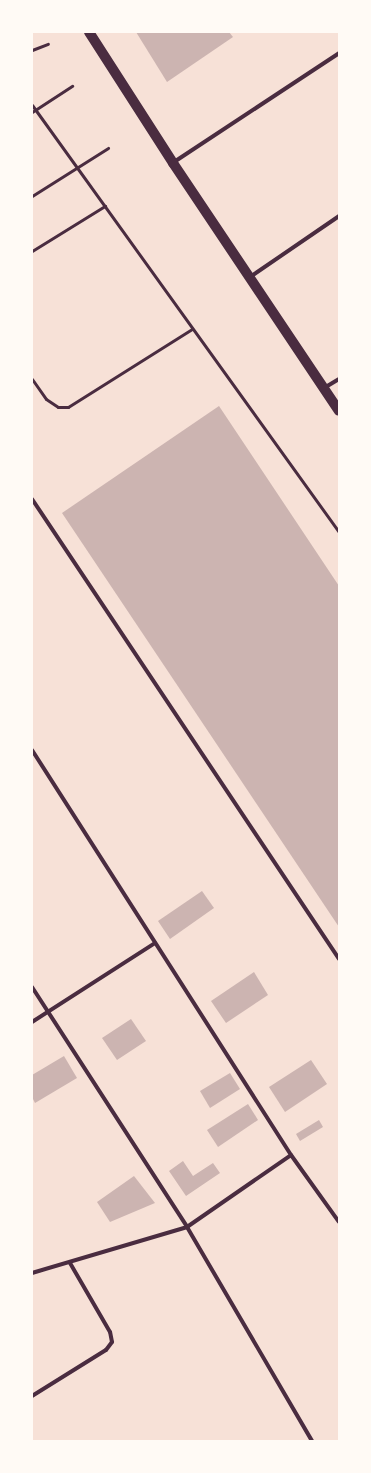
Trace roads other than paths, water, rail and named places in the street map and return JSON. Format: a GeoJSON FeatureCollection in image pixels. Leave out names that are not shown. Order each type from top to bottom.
{"type":"FeatureCollection","features":[{"type":"Feature","properties":{"kind":"main road"},"geometry":{"type":"LineString","coordinates":[[89,32],[173,163],[339,412]]}},
{"type":"Feature","properties":{"kind":"street"},"geometry":{"type":"LineString","coordinates":[[173,163],[339,53]]}},
{"type":"Feature","properties":{"kind":"street"},"geometry":{"type":"LineString","coordinates":[[250,278],[339,216]]}},
{"type":"Feature","properties":{"kind":"street"},"geometry":{"type":"LineString","coordinates":[[324,389],[339,379]]}},
{"type":"Feature","properties":{"kind":"street"},"geometry":{"type":"LineString","coordinates":[[32,499],[339,959]]}},
{"type":"Feature","properties":{"kind":"street"},"geometry":{"type":"LineString","coordinates":[[32,750],[291,1155],[339,1222]]}},
{"type":"Feature","properties":{"kind":"street"},"geometry":{"type":"LineString","coordinates":[[32,1022],[155,943]]}},
{"type":"Feature","properties":{"kind":"street"},"geometry":{"type":"LineString","coordinates":[[32,987],[187,1227],[312,1441]]}},
{"type":"Feature","properties":{"kind":"street"},"geometry":{"type":"LineString","coordinates":[[32,1273],[70,1263],[187,1227],[291,1155]]}},
{"type":"Feature","properties":{"kind":"street"},"geometry":{"type":"LineString","coordinates":[[32,1396],[106,1350],[112,1342],[110,1332],[70,1263]]}},
{"type":"Feature","properties":{"kind":"lane"},"geometry":{"type":"LineString","coordinates":[[32,50],[48,44]]}},
{"type":"Feature","properties":{"kind":"lane"},"geometry":{"type":"LineString","coordinates":[[34,111],[72,86]]}},
{"type":"Feature","properties":{"kind":"lane"},"geometry":{"type":"LineString","coordinates":[[32,105],[34,111],[77,168],[339,532]]}},
{"type":"Feature","properties":{"kind":"lane"},"geometry":{"type":"LineString","coordinates":[[32,196],[108,148]]}},
{"type":"Feature","properties":{"kind":"lane"},"geometry":{"type":"LineString","coordinates":[[32,251],[104,206]]}},
{"type":"Feature","properties":{"kind":"lane"},"geometry":{"type":"LineString","coordinates":[[32,379],[46,399],[58,407],[68,407],[192,329]]}}]}
